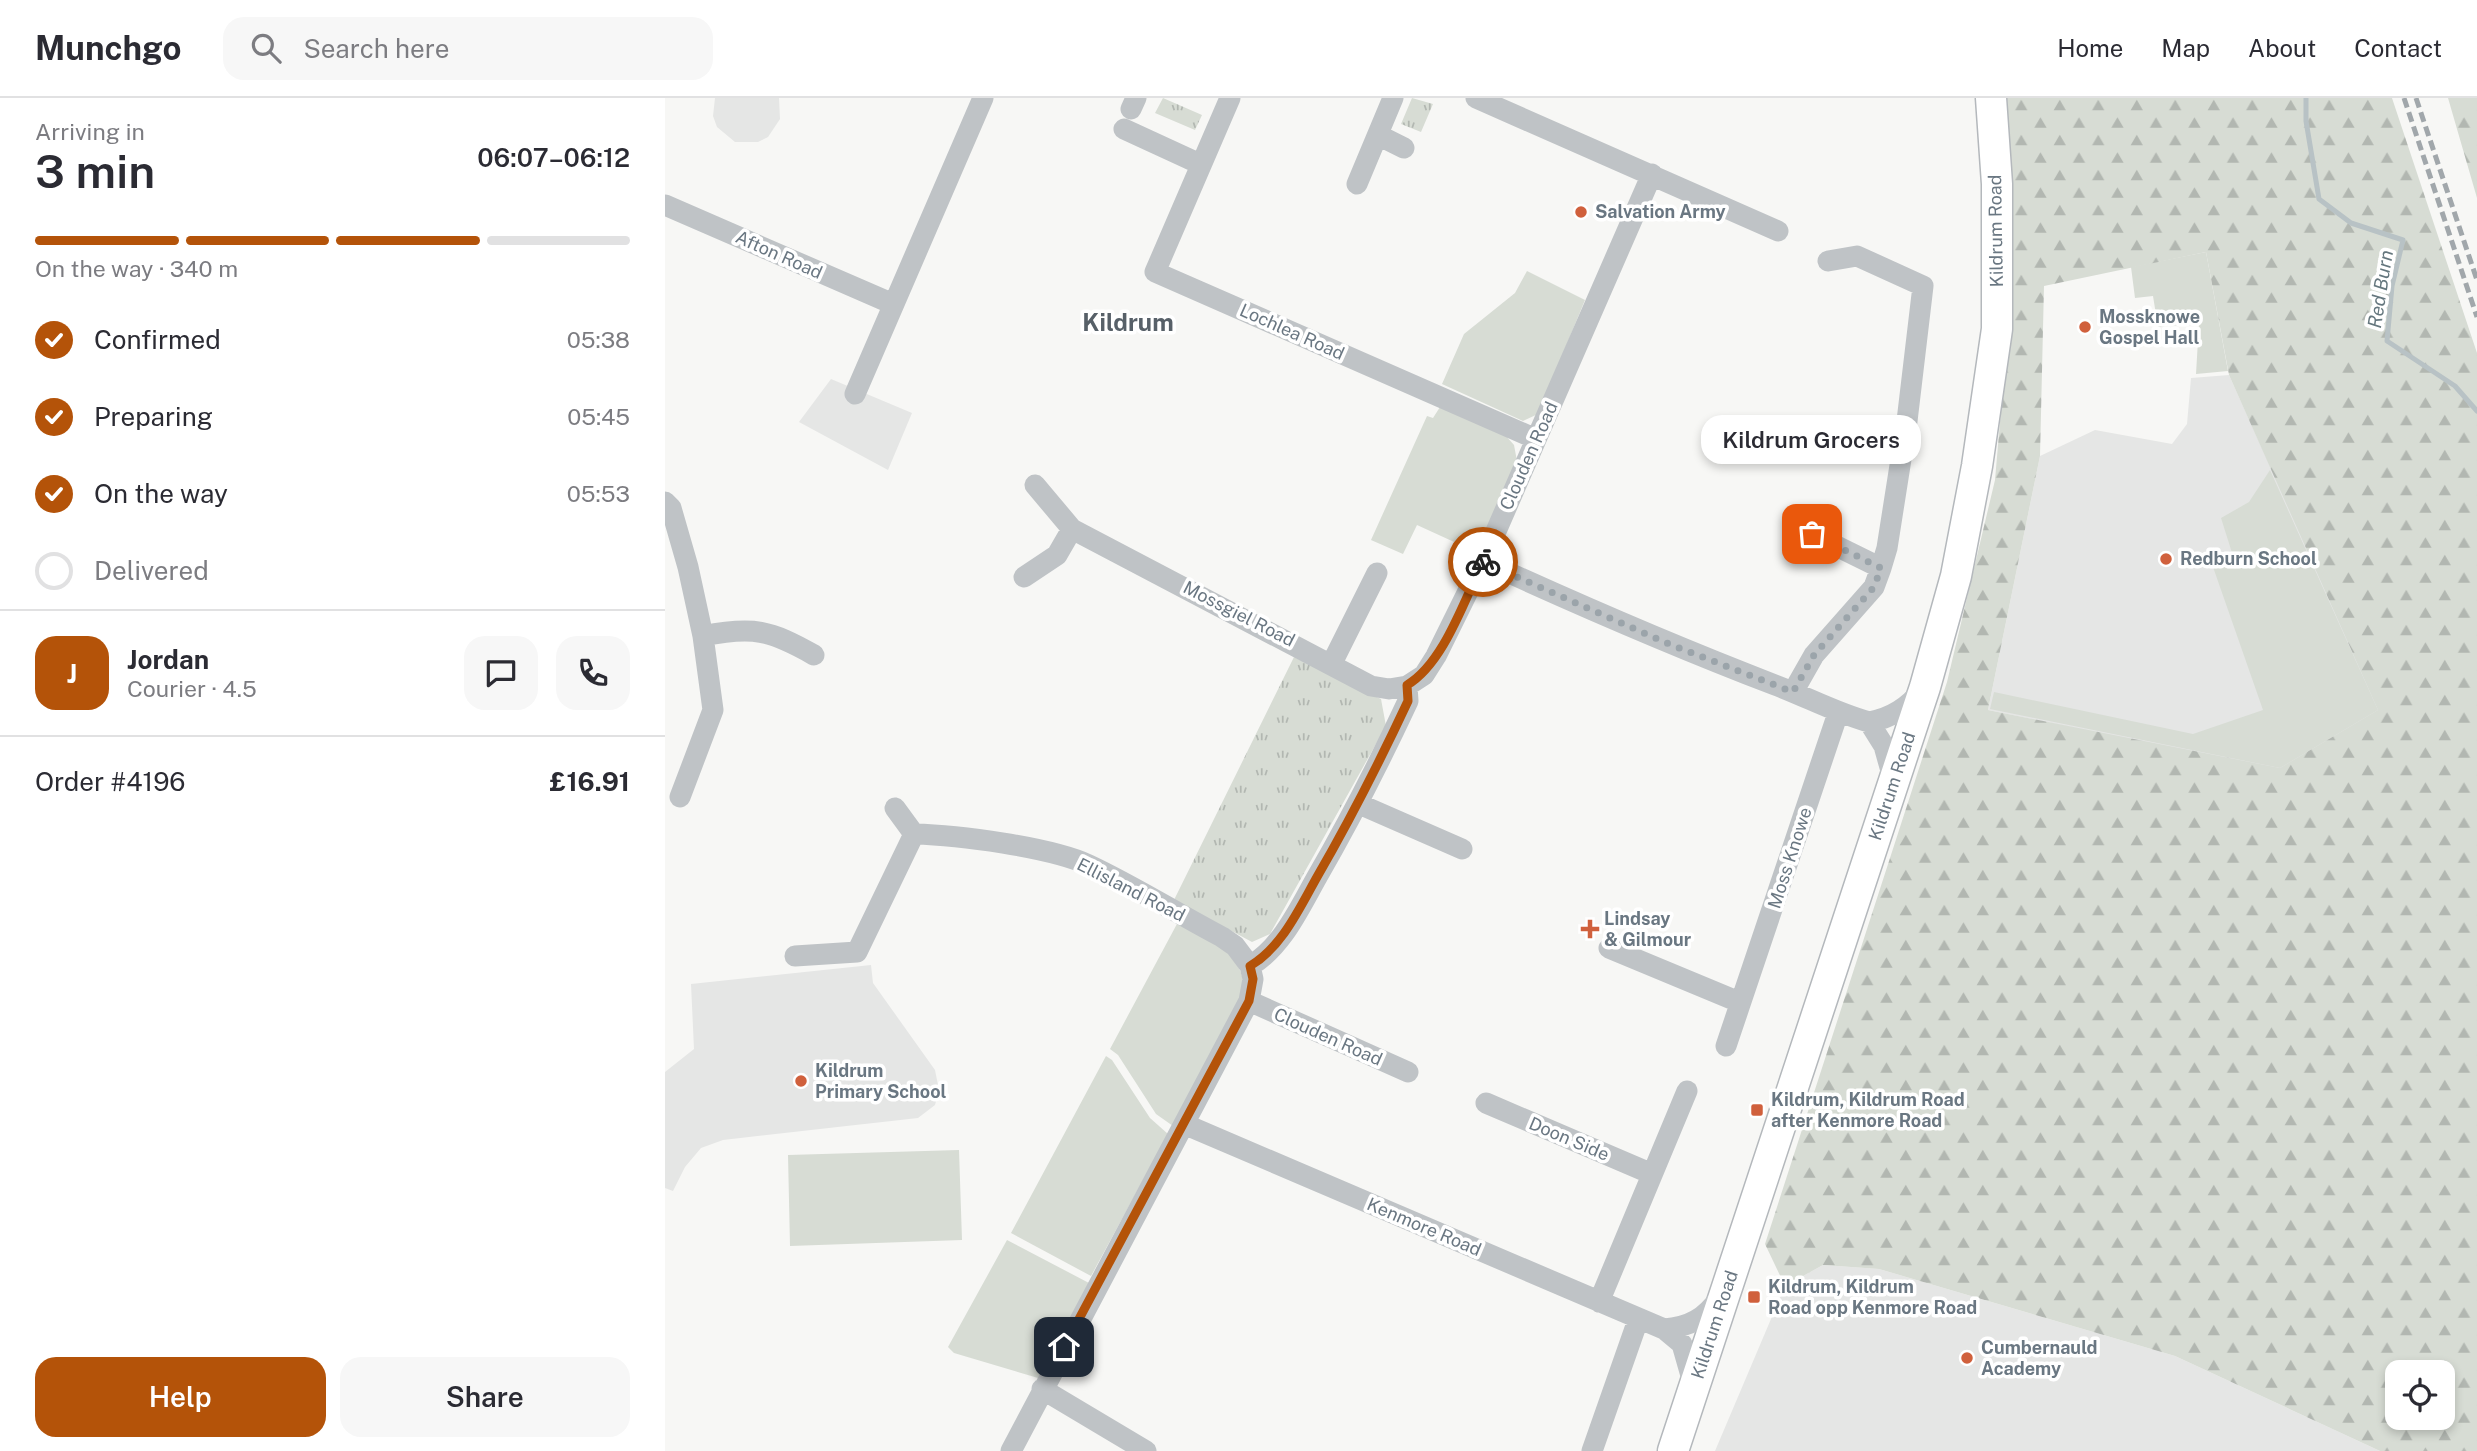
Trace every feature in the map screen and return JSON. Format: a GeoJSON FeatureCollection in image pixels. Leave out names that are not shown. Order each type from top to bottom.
{"type":"FeatureCollection","features":[{"type":"Feature","properties":{"kind":"street"},"geometry":{"type":"LineString","coordinates":[[855,394],[983,98]]}},
{"type":"Feature","properties":{"kind":"street"},"geometry":{"type":"LineString","coordinates":[[1357,184],[1393,98]]}},
{"type":"Feature","properties":{"kind":"street"},"geometry":{"type":"LineString","coordinates":[[1476,98],[1778,231]]}},
{"type":"Feature","properties":{"kind":"street","name":"Kildrum Road"},"geometry":{"type":"LineString","coordinates":[[1673,1451],[1925,687],[1956,576],[1977,466],[1997,330],[1997,184],[1991,98]]}},
{"type":"Feature","properties":{"kind":"street","name":"Lochlea Road"},"geometry":{"type":"LineString","coordinates":[[1228,99],[1155,272],[1536,439]]}},
{"type":"Feature","properties":{"kind":"street"},"geometry":{"type":"LineString","coordinates":[[1123,130],[1200,164]]}},
{"type":"Feature","properties":{"kind":"street"},"geometry":{"type":"LineString","coordinates":[[1378,135],[1404,148]]}},
{"type":"Feature","properties":{"kind":"street","name":"Clouden Road"},"geometry":{"type":"LineString","coordinates":[[1407,685],[1424,675],[1436,656],[1483,561],[1652,174]]}},
{"type":"Feature","properties":{"kind":"street","name":"Afton Road"},"geometry":{"type":"LineString","coordinates":[[665,205],[893,304]]}},
{"type":"Feature","properties":{"kind":"street"},"geometry":{"type":"LineString","coordinates":[[1793,692],[1814,655],[1874,587],[1888,548],[1923,286],[1857,257],[1828,261]]}},
{"type":"Feature","properties":{"kind":"street","name":"Mossgiel Road"},"geometry":{"type":"LineString","coordinates":[[1035,485],[1072,529],[1371,685],[1389,689],[1407,685]]}},
{"type":"Feature","properties":{"kind":"street"},"geometry":{"type":"LineString","coordinates":[[665,502],[671,508],[679,532],[703,636],[713,710],[680,797]]}},
{"type":"Feature","properties":{"kind":"street"},"geometry":{"type":"LineString","coordinates":[[1024,578],[1057,555],[1072,529]]}},
{"type":"Feature","properties":{"kind":"street"},"geometry":{"type":"LineString","coordinates":[[1812,534],[1881,568]]}},
{"type":"Feature","properties":{"kind":"street"},"geometry":{"type":"LineString","coordinates":[[1483,561],[1669,644],[1793,692],[1838,713],[1869,722],[1882,720],[1909,705],[1925,687]]}},
{"type":"Feature","properties":{"kind":"street"},"geometry":{"type":"LineString","coordinates":[[1332,663],[1377,573]]}},
{"type":"Feature","properties":{"kind":"street"},"geometry":{"type":"LineString","coordinates":[[703,636],[747,629],[786,639],[814,655]]}},
{"type":"Feature","properties":{"kind":"street"},"geometry":{"type":"LineString","coordinates":[[1011,1451],[1249,1001],[1253,979],[1250,966],[1272,949],[1294,918],[1359,804],[1408,701],[1407,685]]}},
{"type":"Feature","properties":{"kind":"street","name":"Moss Knowe"},"geometry":{"type":"LineString","coordinates":[[1726,1046],[1838,713]]}},
{"type":"Feature","properties":{"kind":"street"},"geometry":{"type":"LineString","coordinates":[[1869,722],[1884,746],[1893,778]]}},
{"type":"Feature","properties":{"kind":"street"},"geometry":{"type":"LineString","coordinates":[[1359,804],[1462,849]]}},
{"type":"Feature","properties":{"kind":"street"},"geometry":{"type":"LineString","coordinates":[[795,956],[857,952],[914,834],[895,808]]}},
{"type":"Feature","properties":{"kind":"street","name":"Ellisland Road"},"geometry":{"type":"LineString","coordinates":[[914,834],[936,834],[1054,854],[1089,865],[1222,937],[1235,946],[1250,966]]}},
{"type":"Feature","properties":{"kind":"street"},"geometry":{"type":"LineString","coordinates":[[1609,947],[1739,1002]]}},
{"type":"Feature","properties":{"kind":"street","name":"Clouden Road"},"geometry":{"type":"LineString","coordinates":[[1249,1001],[1408,1072]]}},
{"type":"Feature","properties":{"kind":"street"},"geometry":{"type":"LineString","coordinates":[[1599,1302],[1687,1091]]}},
{"type":"Feature","properties":{"kind":"street","name":"Doon Side"},"geometry":{"type":"LineString","coordinates":[[1486,1104],[1652,1174]]}},
{"type":"Feature","properties":{"kind":"street","name":"Kenmore Road"},"geometry":{"type":"LineString","coordinates":[[1184,1124],[1664,1329]]}},
{"type":"Feature","properties":{"kind":"street"},"geometry":{"type":"LineString","coordinates":[[1664,1329],[1680,1328],[1707,1315],[1730,1284]]}},
{"type":"Feature","properties":{"kind":"street"},"geometry":{"type":"LineString","coordinates":[[1592,1451],[1638,1320]]}},
{"type":"Feature","properties":{"kind":"street"},"geometry":{"type":"LineString","coordinates":[[1664,1329],[1682,1344],[1694,1388]]}},
{"type":"Feature","properties":{"kind":"street"},"geometry":{"type":"LineString","coordinates":[[1042,1389],[1146,1451]]}},
{"type":"Feature","properties":{"kind":"shaded area"},"geometry":{"type":"Polygon","coordinates":[[[715,98],[779,98],[780,119],[768,137],[758,142],[735,142],[717,127],[713,116],[715,98]]]}},
{"type":"Feature","properties":{"kind":"shaded area","name":"Redburn School"},"geometry":{"type":"Polygon","coordinates":[[[2229,375],[2380,710],[2280,770],[1988,710],[2040,456],[2095,430],[2172,444],[2187,424],[2191,378],[2229,375]]]}},
{"type":"Feature","properties":{"kind":"shaded area"},"geometry":{"type":"Polygon","coordinates":[[[831,379],[912,413],[888,470],[799,422],[831,379]]]}},
{"type":"Feature","properties":{"kind":"shaded area","name":"Kildrum Primary School"},"geometry":{"type":"Polygon","coordinates":[[[871,965],[873,983],[935,1070],[939,1090],[935,1105],[918,1118],[723,1140],[701,1148],[685,1167],[673,1191],[665,1188],[665,1072],[694,1049],[691,984],[871,965]]]}},
{"type":"Feature","properties":{"kind":"shaded area","name":"Cumbernauld Academy"},"geometry":{"type":"Polygon","coordinates":[[[1823,1265],[1879,1269],[2175,1356],[2380,1451],[1715,1451],[1785,1286],[1823,1265]]]}},
{"type":"Feature","properties":{"kind":"green space"},"geometry":{"type":"Polygon","coordinates":[[[1163,98],[1202,115],[1195,130],[1155,113],[1163,98]]]}},
{"type":"Feature","properties":{"kind":"green space"},"geometry":{"type":"Polygon","coordinates":[[[1412,98],[1433,104],[1421,132],[1401,124],[1412,98]]]}},
{"type":"Feature","properties":{"kind":"green space"},"geometry":{"type":"Polygon","coordinates":[[[2006,98],[2392,98],[2477,353],[2477,1451],[2380,1451],[2175,1356],[1879,1269],[1823,1265],[1785,1286],[1765,1244],[1947,682],[1995,480],[2013,271],[2006,98]],[[2206,252],[2044,286],[2040,456],[1988,710],[2280,768],[2378,710],[2229,375],[2206,252]]]}},
{"type":"Feature","properties":{"kind":"green space"},"geometry":{"type":"Polygon","coordinates":[[[2448,98],[2477,98],[2477,198],[2448,98]]]}},
{"type":"Feature","properties":{"kind":"green space"},"geometry":{"type":"Polygon","coordinates":[[[2206,252],[2228,371],[2196,374],[2199,323],[2158,327],[2153,296],[2135,298],[2131,267],[2206,252]]]}},
{"type":"Feature","properties":{"kind":"green space"},"geometry":{"type":"Polygon","coordinates":[[[1527,271],[1585,300],[1538,414],[1523,421],[1442,384],[1464,334],[1515,293],[1527,271]]]}},
{"type":"Feature","properties":{"kind":"green space"},"geometry":{"type":"Polygon","coordinates":[[[1440,407],[1506,436],[1514,445],[1517,461],[1476,552],[1417,525],[1403,554],[1371,540],[1427,416],[1433,418],[1440,407]]]}},
{"type":"Feature","properties":{"kind":"green space"},"geometry":{"type":"Polygon","coordinates":[[[2270,470],[2378,710],[2280,768],[1990,709],[1994,692],[2193,734],[2263,710],[2213,567],[2233,556],[2221,518],[2249,502],[2270,470]]]}},
{"type":"Feature","properties":{"kind":"green space"},"geometry":{"type":"Polygon","coordinates":[[[1294,657],[1381,699],[1386,726],[1270,934],[1252,942],[1174,900],[1294,657]]]}},
{"type":"Feature","properties":{"kind":"green space"},"geometry":{"type":"Polygon","coordinates":[[[1178,922],[1212,941],[1231,956],[1238,966],[1244,991],[1173,1126],[1156,1114],[1118,1055],[1110,1049],[1178,922]]]}},
{"type":"Feature","properties":{"kind":"green space"},"geometry":{"type":"Polygon","coordinates":[[[1106,1056],[1112,1060],[1150,1118],[1168,1134],[1091,1276],[1011,1233],[1106,1056]]]}},
{"type":"Feature","properties":{"kind":"green space"},"geometry":{"type":"Polygon","coordinates":[[[959,1150],[962,1240],[790,1246],[788,1155],[959,1150]]]}},
{"type":"Feature","properties":{"kind":"green space"},"geometry":{"type":"Polygon","coordinates":[[[1007,1240],[1089,1283],[1038,1378],[954,1353],[948,1347],[1007,1240]]]}},
{"type":"Feature","properties":{"kind":"waterway","name":"Red Burn"},"geometry":{"type":"LineString","coordinates":[[2306,98],[2306,121],[2319,199],[2351,223],[2403,240],[2392,286],[2387,341],[2455,386],[2477,411]]}},
{"type":"Feature","properties":{"kind":"railway"},"geometry":{"type":"LineString","coordinates":[[2404,98],[2477,317]]}},
{"type":"Feature","properties":{"kind":"railway"},"geometry":{"type":"LineString","coordinates":[[2416,98],[2477,280]]}},
{"type":"Feature","properties":{"kind":"way so far"},"geometry":{"type":"LineString","coordinates":[[1483,562],[1669,644],[1793,692],[1814,655],[1874,587],[1881,568],[1812,534]]}},
{"type":"Feature","properties":{"kind":"place","name":"Salvation Army"},"geometry":{"type":"Point","coordinates":[1581,212]}},
{"type":"Feature","properties":{"kind":"place","name":"Mossknowe Gospel Hall"},"geometry":{"type":"Point","coordinates":[2085,327]}},
{"type":"Feature","properties":{"kind":"place","name":"Kildrum Grocers"},"geometry":{"type":"Point","coordinates":[1812,534]}},
{"type":"Feature","properties":{"kind":"place","name":"Redburn School"},"geometry":{"type":"Point","coordinates":[2166,559]}},
{"type":"Feature","properties":{"kind":"place","name":"Lindsay & Gilmour"},"geometry":{"type":"Point","coordinates":[1590,929]}},
{"type":"Feature","properties":{"kind":"place","name":"Kildrum Primary School"},"geometry":{"type":"Point","coordinates":[801,1081]}},
{"type":"Feature","properties":{"kind":"place","name":"Kildrum, Kildrum Road after Kenmore Road"},"geometry":{"type":"Point","coordinates":[1757,1110]}},
{"type":"Feature","properties":{"kind":"place","name":"Kildrum, Kildrum Road opp Kenmore Road"},"geometry":{"type":"Point","coordinates":[1754,1297]}},
{"type":"Feature","properties":{"kind":"place","name":"Cumbernauld Academy"},"geometry":{"type":"Point","coordinates":[1967,1358]}},
{"type":"Feature","properties":{"kind":"district","name":"Kildrum"},"geometry":{"type":"Point","coordinates":[1128,323]}},
{"type":"Feature","properties":{"kind":"route"},"geometry":{"type":"LineString","coordinates":[[1064,1347],[1249,1001],[1253,979],[1250,966],[1272,949],[1294,918],[1359,804],[1408,701],[1407,685],[1424,675],[1436,656],[1483,562]]}}]}
